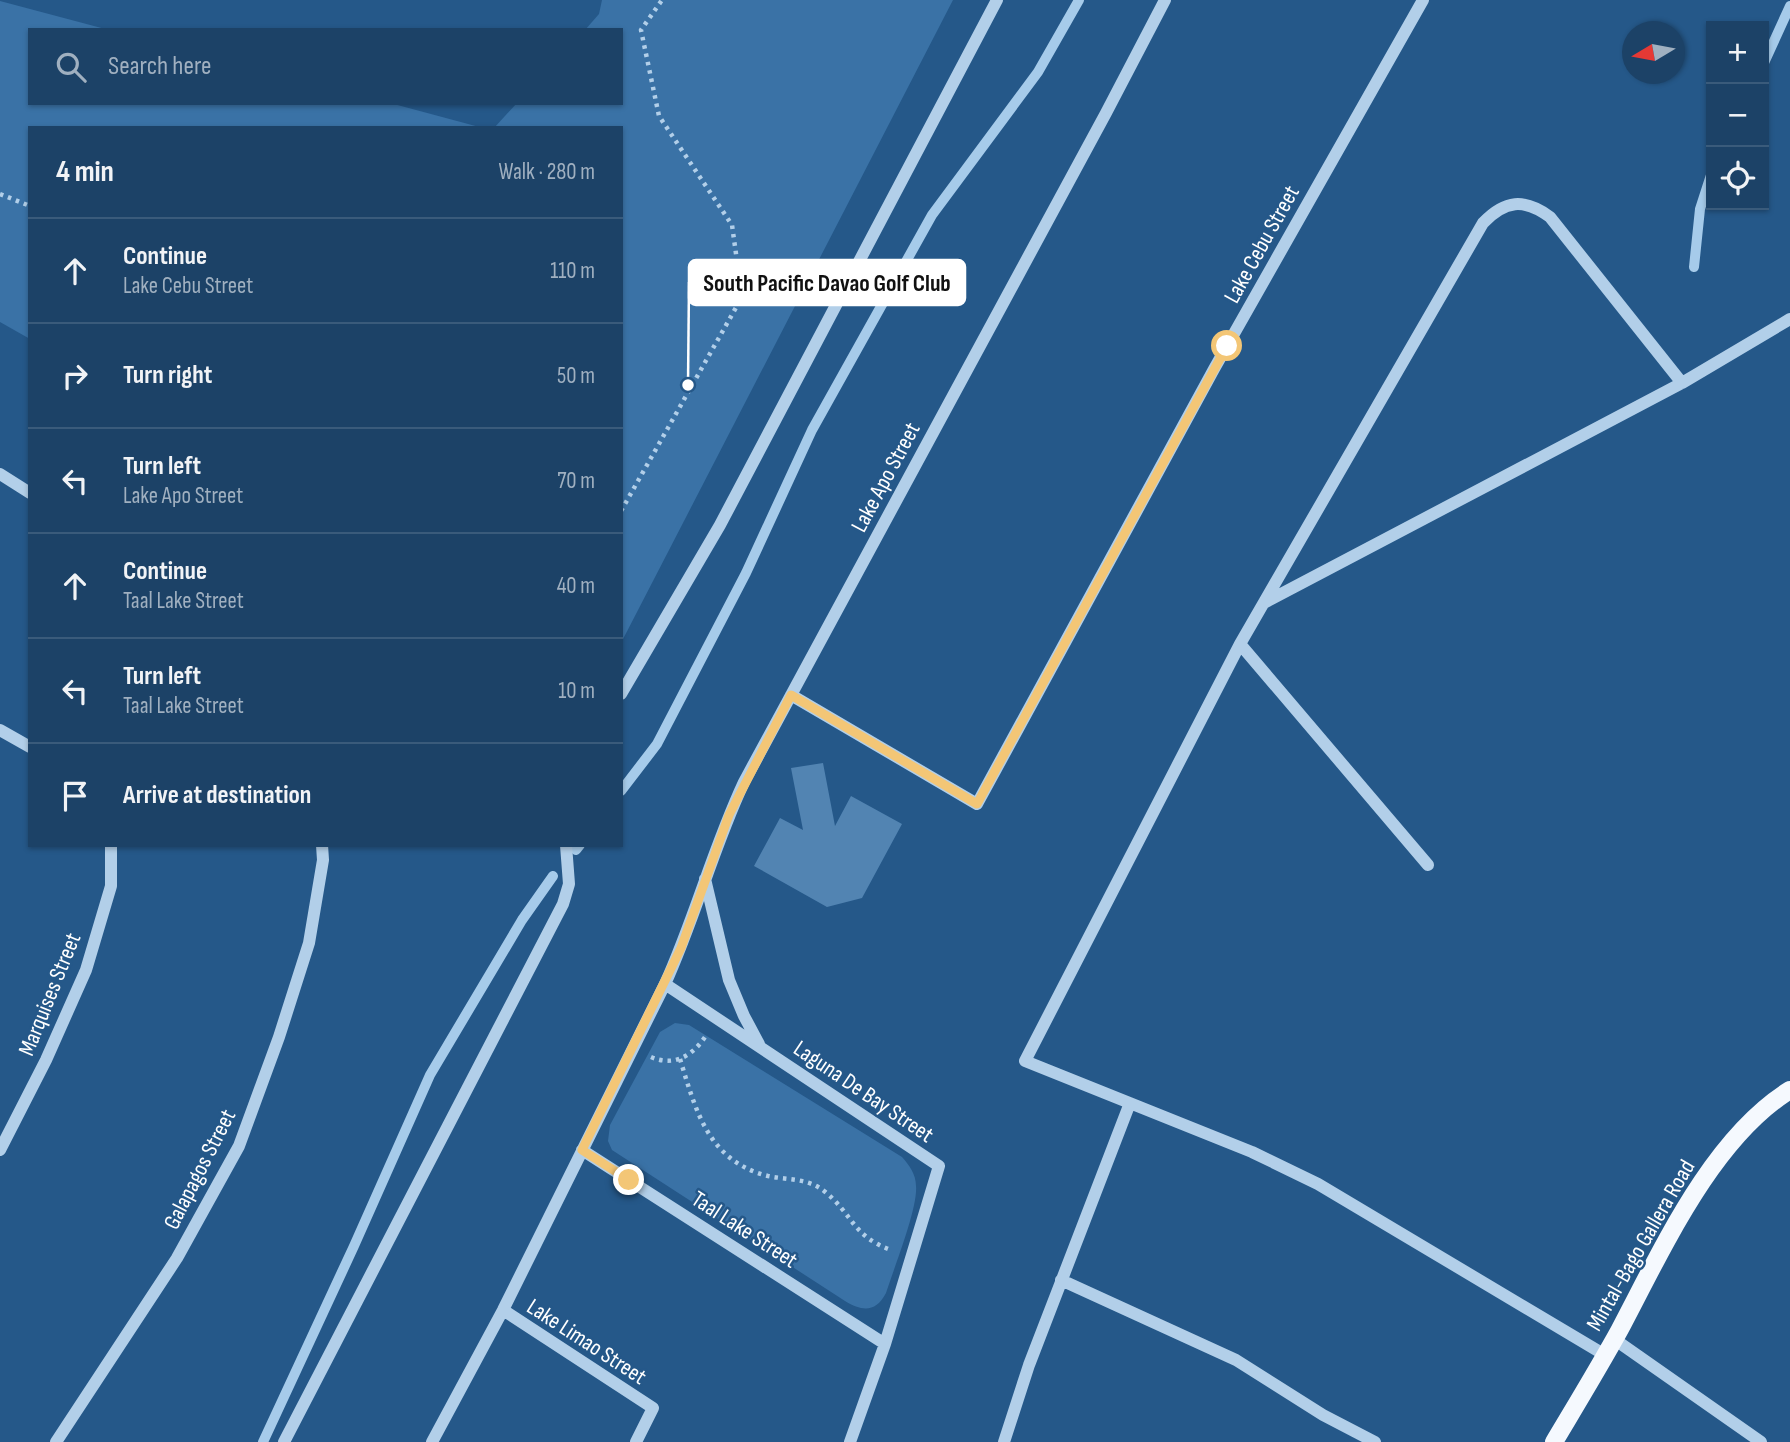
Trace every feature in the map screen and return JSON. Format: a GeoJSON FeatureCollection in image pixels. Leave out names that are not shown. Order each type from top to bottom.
{"type":"FeatureCollection","features":[{"type":"Feature","properties":{"kind":"main road","name":"Mintal-Bago Gallera Road"},"geometry":{"type":"LineString","coordinates":[[1554,1442],[1668,1238],[1716,1160],[1752,1121],[1790,1090]]}},
{"type":"Feature","properties":{"kind":"street"},"geometry":{"type":"LineString","coordinates":[[623,691],[720,525],[997,0]]}},
{"type":"Feature","properties":{"kind":"street","name":"Lake Apo Street"},"geometry":{"type":"LineString","coordinates":[[665,984],[734,804],[1165,0]]}},
{"type":"Feature","properties":{"kind":"street","name":"Lake Cebu Street"},"geometry":{"type":"LineString","coordinates":[[791,695],[977,804],[1214,369],[1423,0]]}},
{"type":"Feature","properties":{"kind":"street"},"geometry":{"type":"LineString","coordinates":[[1682,383],[1550,216],[1535,206],[1516,203],[1496,209],[1483,223],[1240,644],[1025,1061],[1252,1152],[1318,1184],[1609,1347],[1761,1442]]}},
{"type":"Feature","properties":{"kind":"street"},"geometry":{"type":"LineString","coordinates":[[1263,604],[1682,383],[1790,319]]}},
{"type":"Feature","properties":{"kind":"street"},"geometry":{"type":"LineString","coordinates":[[0,474],[28,493]]}},
{"type":"Feature","properties":{"kind":"street"},"geometry":{"type":"LineString","coordinates":[[1240,644],[1428,866]]}},
{"type":"Feature","properties":{"kind":"street"},"geometry":{"type":"LineString","coordinates":[[0,730],[28,746]]}},
{"type":"Feature","properties":{"kind":"street","name":"Marquises Street"},"geometry":{"type":"LineString","coordinates":[[0,1150],[46,1060],[86,970],[111,886],[111,847]]}},
{"type":"Feature","properties":{"kind":"street","name":"Galapagos Street"},"geometry":{"type":"LineString","coordinates":[[56,1442],[177,1258],[239,1146],[279,1037],[309,943],[323,860],[322,847]]}},
{"type":"Feature","properties":{"kind":"street"},"geometry":{"type":"LineString","coordinates":[[284,1442],[563,904],[569,884],[566,847]]}},
{"type":"Feature","properties":{"kind":"street"},"geometry":{"type":"LineString","coordinates":[[705,879],[729,980],[760,1047]]}},
{"type":"Feature","properties":{"kind":"street"},"geometry":{"type":"LineString","coordinates":[[432,1442],[503,1310],[665,984]]}},
{"type":"Feature","properties":{"kind":"street","name":"Laguna De Bay Street"},"geometry":{"type":"LineString","coordinates":[[665,984],[939,1166],[885,1344],[850,1442]]}},
{"type":"Feature","properties":{"kind":"street"},"geometry":{"type":"LineString","coordinates":[[1004,1442],[1029,1365],[1130,1103]]}},
{"type":"Feature","properties":{"kind":"street","name":"Taal Lake Street"},"geometry":{"type":"LineString","coordinates":[[582,1150],[885,1344]]}},
{"type":"Feature","properties":{"kind":"street"},"geometry":{"type":"LineString","coordinates":[[1061,1280],[1236,1360],[1323,1415],[1374,1442]]}},
{"type":"Feature","properties":{"kind":"street","name":"Lake Limao Street"},"geometry":{"type":"LineString","coordinates":[[503,1310],[653,1408],[636,1442]]}},
{"type":"Feature","properties":{"kind":"path"},"geometry":{"type":"LineString","coordinates":[[623,507],[742,297],[732,225],[659,116],[642,30],[662,0]]}},
{"type":"Feature","properties":{"kind":"path"},"geometry":{"type":"LineString","coordinates":[[0,194],[28,205]]}},
{"type":"Feature","properties":{"kind":"path"},"geometry":{"type":"LineString","coordinates":[[634,1046],[661,1061],[680,1059],[699,1047],[716,1018]]}},
{"type":"Feature","properties":{"kind":"path"},"geometry":{"type":"LineString","coordinates":[[680,1059],[703,1123],[713,1143],[727,1156],[757,1172],[823,1189],[865,1238],[912,1257]]}},
{"type":"Feature","properties":{"kind":"shaded area"},"geometry":{"type":"Polygon","coordinates":[[[602,0],[953,0],[623,639],[623,126],[496,126],[515,105],[623,105],[623,28],[587,28],[599,14],[602,0]]]}},
{"type":"Feature","properties":{"kind":"shaded area"},"geometry":{"type":"Polygon","coordinates":[[[0,1],[101,28],[28,28],[28,105],[397,105],[476,126],[28,126],[28,338],[0,322],[0,1]]]}},
{"type":"Feature","properties":{"kind":"shaded area"},"geometry":{"type":"Polygon","coordinates":[[[675,1023],[689,1025],[902,1157],[907,1163],[916,1182],[916,1196],[886,1293],[878,1304],[863,1308],[845,1301],[612,1150],[608,1141],[610,1125],[660,1032],[675,1023]]]}},
{"type":"Feature","properties":{"kind":"building"},"geometry":{"type":"Polygon","coordinates":[[[823,763],[835,826],[851,796],[902,824],[862,898],[827,907],[754,866],[780,818],[803,830],[791,768],[823,763]]]}},
{"type":"Feature","properties":{"kind":"waterway"},"geometry":{"type":"LineString","coordinates":[[623,788],[657,744],[746,573],[812,430],[932,215],[1038,72],[1079,0]]}},
{"type":"Feature","properties":{"kind":"waterway"},"geometry":{"type":"LineString","coordinates":[[1769,52],[1790,6]]}},
{"type":"Feature","properties":{"kind":"waterway"},"geometry":{"type":"LineString","coordinates":[[1694,267],[1700,209],[1706,190]]}},
{"type":"Feature","properties":{"kind":"waterway"},"geometry":{"type":"LineString","coordinates":[[263,1442],[430,1075],[522,920],[553,876]]}},
{"type":"Feature","properties":{"kind":"place","name":"South Pacific Davao Golf Club"},"geometry":{"type":"Point","coordinates":[688,385]}},
{"type":"Feature","properties":{"kind":"route"},"geometry":{"type":"LineString","coordinates":[[629,1180],[582,1150],[681,948],[717,845],[744,782],[791,695],[977,804],[1227,346]]}}]}
